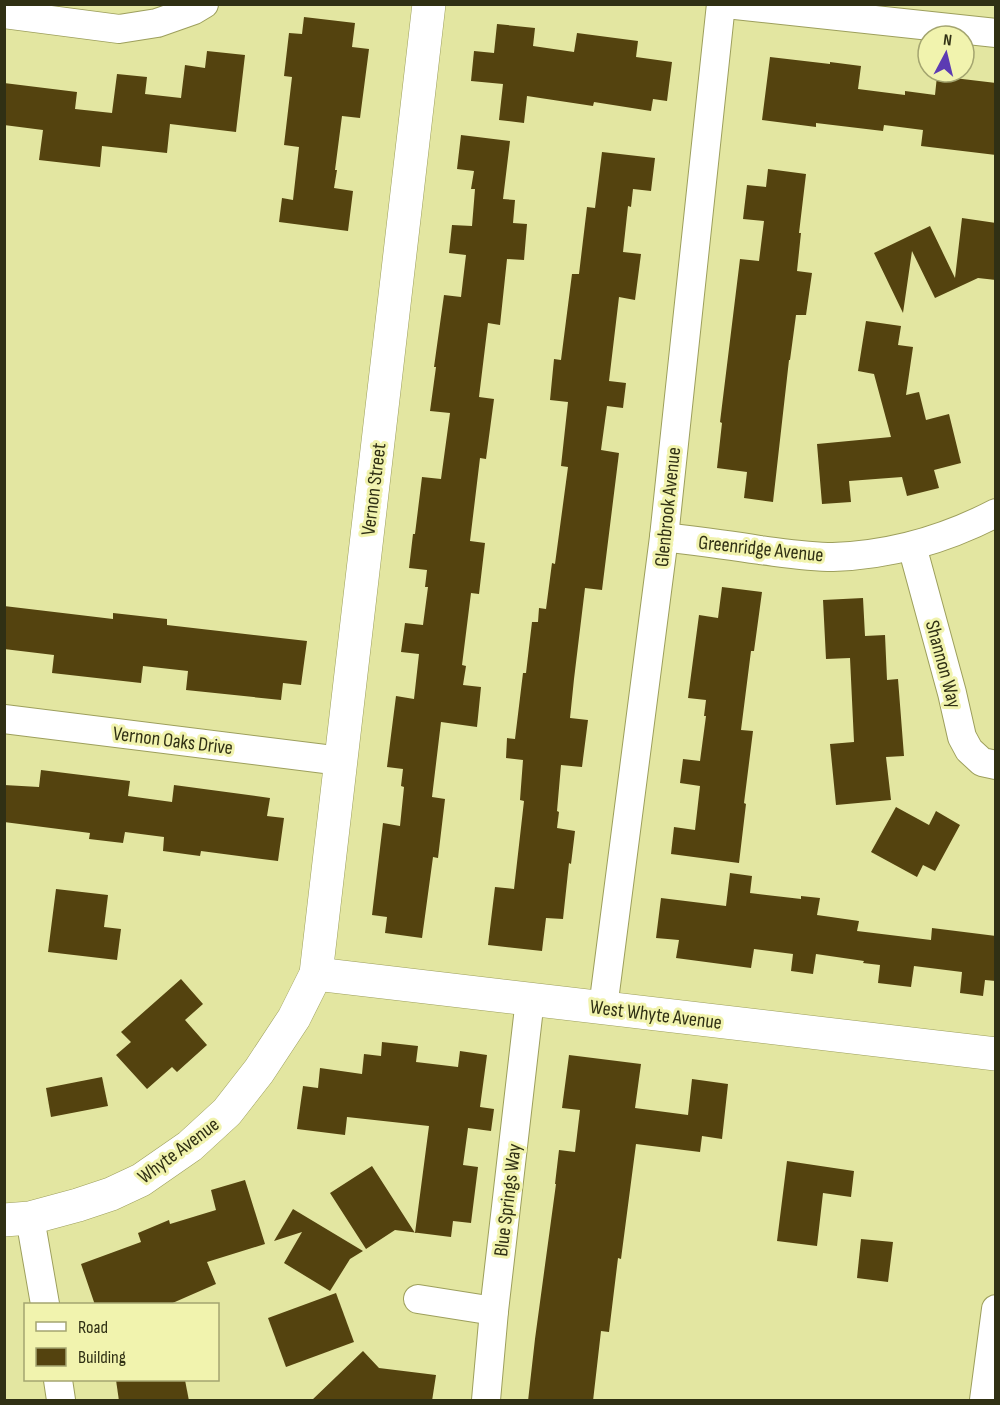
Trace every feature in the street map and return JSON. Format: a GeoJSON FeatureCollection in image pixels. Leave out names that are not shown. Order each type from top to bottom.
{"type":"FeatureCollection","features":[{"type":"Feature","properties":{"kind":"street"},"geometry":{"type":"LineString","coordinates":[[4,14],[119,29],[157,23],[194,10],[204,4]]}},
{"type":"Feature","properties":{"kind":"street","name":"Vernon Street"},"geometry":{"type":"LineString","coordinates":[[316,974],[429,4]]}},
{"type":"Feature","properties":{"kind":"street","name":"Glenbrook Avenue"},"geometry":{"type":"LineString","coordinates":[[603,1008],[664,537],[721,4]]}},
{"type":"Feature","properties":{"kind":"street"},"geometry":{"type":"LineString","coordinates":[[726,4],[996,33]]}},
{"type":"Feature","properties":{"kind":"street","name":"Greenridge Avenue"},"geometry":{"type":"LineString","coordinates":[[664,537],[796,555],[832,557],[874,553],[942,538],[996,513]]}},
{"type":"Feature","properties":{"kind":"street","name":"Shannon Way"},"geometry":{"type":"LineString","coordinates":[[912,546],[962,737],[969,750],[982,762],[996,765]]}},
{"type":"Feature","properties":{"kind":"street","name":"Vernon Oaks Drive"},"geometry":{"type":"LineString","coordinates":[[4,719],[341,760]]}},
{"type":"Feature","properties":{"kind":"street","name":"West Whyte Avenue"},"geometry":{"type":"LineString","coordinates":[[316,974],[996,1054]]}},
{"type":"Feature","properties":{"kind":"street","name":"Whyte Avenue"},"geometry":{"type":"LineString","coordinates":[[17,1219],[78,1206],[141,1180],[190,1146],[227,1112],[260,1071],[294,1018],[316,974]]}},
{"type":"Feature","properties":{"kind":"street","name":"Blue Springs Way"},"geometry":{"type":"LineString","coordinates":[[486,1401],[494,1311],[530,999]]}},
{"type":"Feature","properties":{"kind":"street"},"geometry":{"type":"LineString","coordinates":[[17,1219],[44,1303]]}},
{"type":"Feature","properties":{"kind":"street"},"geometry":{"type":"LineString","coordinates":[[418,1299],[494,1311]]}},
{"type":"Feature","properties":{"kind":"street"},"geometry":{"type":"LineString","coordinates":[[984,1401],[996,1310]]}},
{"type":"Feature","properties":{"kind":"street"},"geometry":{"type":"LineString","coordinates":[[57,1381],[61,1401]]}},
{"type":"Feature","properties":{"kind":"building"},"geometry":{"type":"Polygon","coordinates":[[[304,17],[355,23],[352,47],[369,49],[360,118],[342,116],[335,170],[337,170],[334,188],[353,191],[348,231],[279,222],[282,198],[293,200],[299,147],[284,145],[292,77],[284,76],[289,33],[302,34],[304,17]]]}},
{"type":"Feature","properties":{"kind":"building"},"geometry":{"type":"Polygon","coordinates":[[[497,24],[535,28],[533,46],[574,52],[577,33],[638,41],[636,57],[672,62],[667,101],[653,99],[651,111],[594,102],[593,106],[527,96],[524,123],[499,120],[503,84],[471,81],[474,51],[494,53],[497,24]]]}},
{"type":"Feature","properties":{"kind":"building"},"geometry":{"type":"Polygon","coordinates":[[[207,51],[245,55],[236,132],[170,124],[167,153],[102,146],[100,167],[39,160],[43,130],[4,125],[4,83],[77,92],[75,109],[112,113],[117,74],[147,77],[145,94],[181,98],[185,65],[205,68],[207,51]]]}},
{"type":"Feature","properties":{"kind":"building"},"geometry":{"type":"Polygon","coordinates":[[[770,57],[861,66],[858,89],[905,95],[905,91],[935,95],[936,84],[976,84],[976,81],[996,83],[996,155],[921,146],[923,130],[884,125],[883,131],[816,123],[816,127],[762,120],[770,57]]]}},
{"type":"Feature","properties":{"kind":"building"},"geometry":{"type":"Polygon","coordinates":[[[461,135],[510,141],[503,199],[515,200],[513,223],[527,224],[524,260],[507,259],[500,325],[488,323],[479,397],[494,399],[486,459],[480,458],[470,541],[485,543],[479,594],[471,593],[462,665],[466,666],[463,685],[481,687],[477,727],[441,722],[432,797],[445,799],[438,858],[433,857],[422,938],[385,933],[387,917],[372,915],[383,823],[400,826],[404,787],[401,786],[403,769],[387,767],[396,696],[414,699],[419,654],[401,652],[405,623],[423,625],[428,587],[425,587],[427,570],[409,568],[413,534],[415,534],[422,477],[441,479],[450,413],[430,411],[444,295],[461,297],[466,255],[449,253],[452,225],[472,226],[475,189],[471,189],[474,171],[457,169],[461,135]]]}},
{"type":"Feature","properties":{"kind":"building"},"geometry":{"type":"Polygon","coordinates":[[[602,152],[655,158],[651,191],[633,189],[631,207],[628,206],[623,252],[641,254],[635,300],[619,297],[609,381],[626,383],[623,408],[607,406],[601,450],[619,453],[602,590],[585,588],[574,679],[570,718],[588,720],[582,767],[561,765],[557,828],[575,831],[563,919],[546,918],[542,951],[488,945],[495,887],[514,889],[524,801],[520,800],[523,760],[506,758],[507,738],[515,739],[532,622],[538,622],[539,608],[546,609],[552,563],[555,564],[568,467],[561,466],[568,402],[550,400],[554,359],[561,360],[572,274],[579,274],[587,207],[595,208],[602,152]]]}},
{"type":"Feature","properties":{"kind":"building"},"geometry":{"type":"Polygon","coordinates":[[[768,169],[806,174],[797,271],[812,273],[806,315],[796,315],[773,502],[744,498],[747,472],[717,468],[722,423],[720,422],[740,259],[759,261],[764,221],[743,219],[747,185],[766,187],[768,169]]]}},
{"type":"Feature","properties":{"kind":"building"},"geometry":{"type":"Polygon","coordinates":[[[962,218],[996,223],[996,280],[978,278],[935,298],[912,251],[903,313],[874,253],[930,226],[955,278],[962,218]]]}},
{"type":"Feature","properties":{"kind":"building"},"geometry":{"type":"Polygon","coordinates":[[[866,321],[901,326],[898,345],[913,347],[906,395],[919,392],[926,420],[949,414],[961,463],[934,470],[939,488],[907,496],[902,477],[849,481],[851,502],[822,504],[817,444],[891,437],[874,374],[858,371],[866,321]]]}},
{"type":"Feature","properties":{"kind":"building"},"geometry":{"type":"Polygon","coordinates":[[[722,587],[762,592],[754,651],[751,651],[741,730],[753,731],[739,863],[671,854],[674,827],[695,830],[700,786],[680,783],[683,759],[700,761],[706,700],[688,698],[699,615],[718,618],[722,587]]]}},
{"type":"Feature","properties":{"kind":"building"},"geometry":{"type":"Polygon","coordinates":[[[863,598],[865,636],[885,635],[887,680],[898,679],[904,756],[886,757],[891,800],[836,805],[830,744],[854,742],[850,658],[826,659],[823,600],[863,598]]]}},
{"type":"Feature","properties":{"kind":"building"},"geometry":{"type":"Polygon","coordinates":[[[4,606],[113,619],[113,613],[167,619],[167,625],[307,641],[301,685],[283,683],[281,700],[186,690],[188,671],[143,666],[141,683],[52,673],[54,655],[4,649],[4,606]]]}},
{"type":"Feature","properties":{"kind":"building"},"geometry":{"type":"Polygon","coordinates":[[[41,770],[130,781],[128,796],[172,802],[174,785],[270,798],[267,816],[284,818],[278,861],[201,851],[200,856],[163,851],[164,837],[125,832],[123,843],[89,839],[90,833],[4,822],[4,785],[39,787],[41,770]]]}},
{"type":"Feature","properties":{"kind":"building"},"geometry":{"type":"Polygon","coordinates":[[[896,807],[929,825],[936,811],[960,825],[935,871],[923,865],[917,877],[871,852],[896,807]]]}},
{"type":"Feature","properties":{"kind":"building"},"geometry":{"type":"Polygon","coordinates":[[[730,873],[752,876],[750,893],[801,899],[801,896],[820,898],[817,915],[859,921],[857,931],[931,940],[932,928],[996,936],[996,981],[985,980],[983,996],[960,993],[962,972],[914,966],[911,987],[878,983],[880,965],[816,954],[813,974],[791,971],[793,954],[754,949],[751,968],[676,958],[679,940],[656,938],[661,898],[726,906],[730,873]]]}},
{"type":"Feature","properties":{"kind":"building"},"geometry":{"type":"Polygon","coordinates":[[[56,889],[108,895],[104,927],[121,929],[117,960],[48,952],[56,889]]]}},
{"type":"Feature","properties":{"kind":"building"},"geometry":{"type":"Polygon","coordinates":[[[181,979],[203,1004],[185,1020],[207,1045],[177,1072],[172,1067],[147,1089],[116,1055],[131,1042],[121,1032],[181,979]]]}},
{"type":"Feature","properties":{"kind":"building"},"geometry":{"type":"Polygon","coordinates":[[[382,1042],[418,1046],[416,1062],[458,1067],[460,1051],[487,1055],[480,1107],[494,1109],[491,1131],[468,1128],[463,1165],[478,1167],[471,1223],[453,1221],[451,1237],[415,1233],[429,1126],[347,1117],[345,1135],[297,1129],[303,1086],[318,1088],[320,1068],[362,1074],[364,1054],[381,1056],[382,1042]]]}},
{"type":"Feature","properties":{"kind":"building"},"geometry":{"type":"Polygon","coordinates":[[[569,1055],[641,1064],[635,1108],[688,1115],[692,1079],[728,1084],[722,1139],[702,1136],[700,1152],[636,1144],[609,1332],[601,1331],[593,1401],[528,1401],[559,1150],[575,1152],[580,1110],[562,1108],[569,1055]]]}},
{"type":"Feature","properties":{"kind":"building"},"geometry":{"type":"Polygon","coordinates":[[[102,1077],[108,1106],[51,1117],[46,1088],[102,1077]]]}},
{"type":"Feature","properties":{"kind":"building"},"geometry":{"type":"Polygon","coordinates":[[[787,1161],[854,1171],[851,1197],[823,1193],[817,1246],[777,1241],[787,1161]]]}},
{"type":"Feature","properties":{"kind":"building"},"geometry":{"type":"Polygon","coordinates":[[[372,1166],[415,1232],[395,1230],[366,1249],[330,1193],[372,1166]]]}},
{"type":"Feature","properties":{"kind":"building"},"geometry":{"type":"Polygon","coordinates":[[[245,1180],[265,1244],[207,1262],[216,1284],[173,1303],[94,1303],[81,1264],[141,1242],[138,1233],[169,1220],[170,1224],[216,1210],[211,1190],[245,1180]]]}},
{"type":"Feature","properties":{"kind":"building"},"geometry":{"type":"Polygon","coordinates":[[[293,1209],[363,1251],[350,1259],[330,1291],[284,1263],[302,1232],[274,1241],[293,1209]]]}},
{"type":"Feature","properties":{"kind":"building"},"geometry":{"type":"Polygon","coordinates":[[[861,1239],[893,1242],[888,1282],[857,1278],[861,1239]]]}},
{"type":"Feature","properties":{"kind":"building"},"geometry":{"type":"Polygon","coordinates":[[[336,1293],[354,1342],[286,1367],[268,1318],[336,1293]]]}},
{"type":"Feature","properties":{"kind":"building"},"geometry":{"type":"Polygon","coordinates":[[[363,1351],[379,1368],[436,1375],[432,1401],[311,1401],[363,1351]]]}},
{"type":"Feature","properties":{"kind":"building"},"geometry":{"type":"Polygon","coordinates":[[[116,1381],[185,1381],[189,1401],[119,1401],[116,1381]]]}}]}
